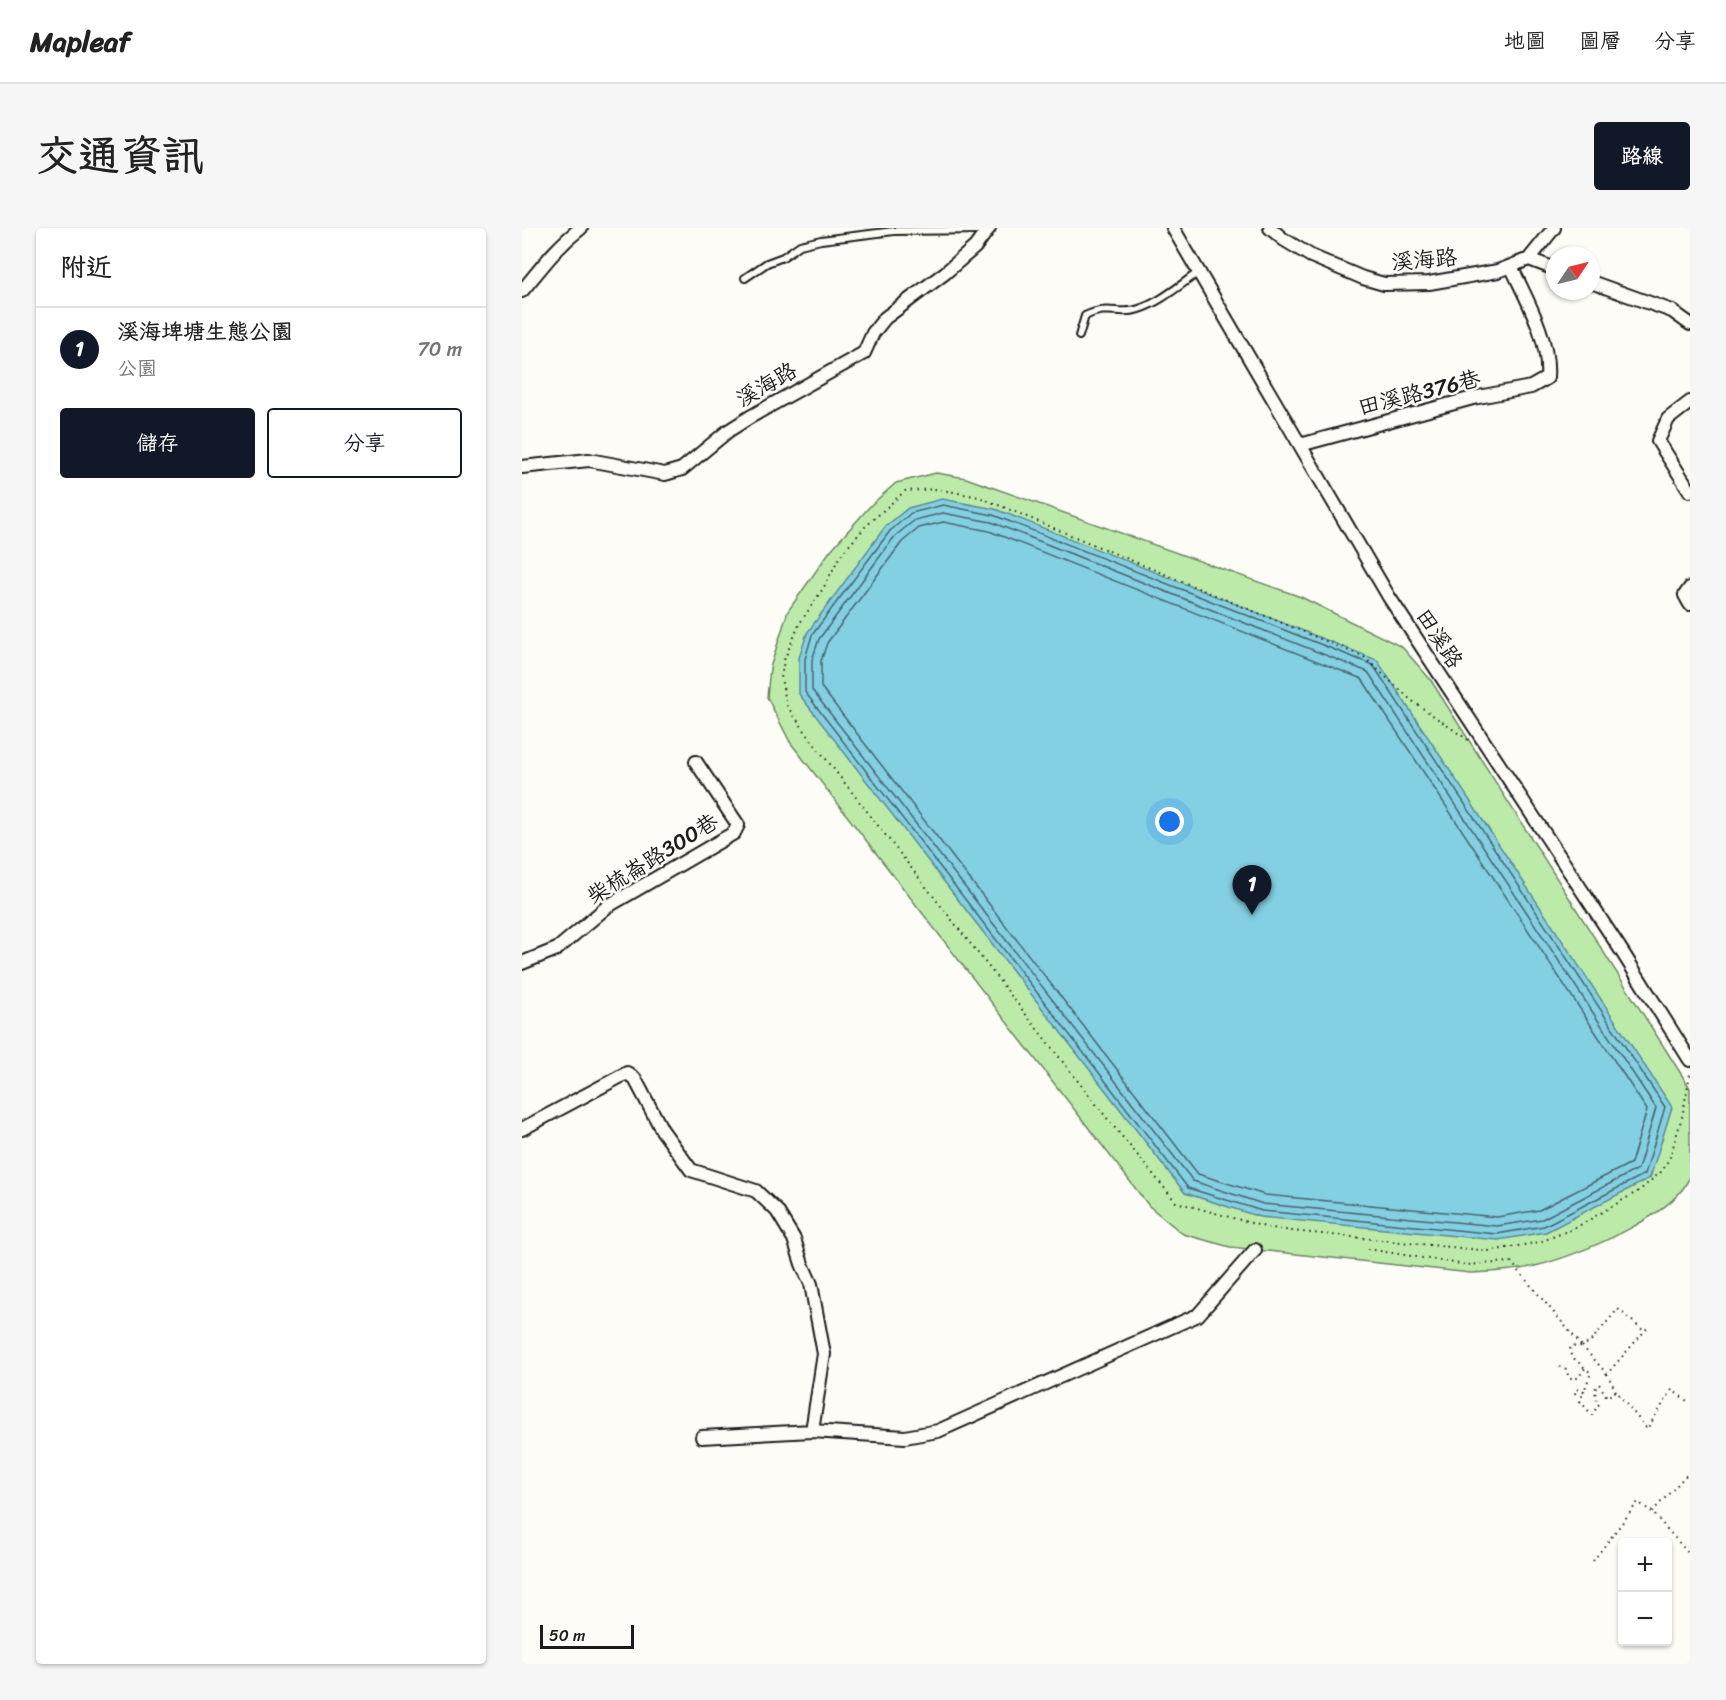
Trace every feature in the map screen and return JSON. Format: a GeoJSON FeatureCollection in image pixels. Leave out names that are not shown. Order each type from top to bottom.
{"type":"FeatureCollection","features":[{"type":"Feature","properties":{"kind":"street"},"geometry":{"type":"LineString","coordinates":[[522,291],[547,258],[581,228]]}},
{"type":"Feature","properties":{"kind":"street","name":"田溪路"},"geometry":{"type":"LineString","coordinates":[[1173,228],[1389,597],[1621,950],[1690,1060]]}},
{"type":"Feature","properties":{"kind":"street","name":"溪海路"},"geometry":{"type":"LineString","coordinates":[[1270,228],[1311,256],[1362,278],[1384,284],[1429,283],[1498,272],[1529,259]]}},
{"type":"Feature","properties":{"kind":"street"},"geometry":{"type":"LineString","coordinates":[[1546,266],[1529,259],[1554,228]]}},
{"type":"Feature","properties":{"kind":"street","name":"溪海路"},"geometry":{"type":"LineString","coordinates":[[524,465],[589,460],[664,474],[682,469],[728,431],[864,353],[873,333],[885,318],[945,273],[975,247],[988,229]]}},
{"type":"Feature","properties":{"kind":"street","name":"田溪路376巷"},"geometry":{"type":"LineString","coordinates":[[1300,444],[1473,398],[1531,387],[1547,378],[1548,366],[1541,333],[1511,266]]}},
{"type":"Feature","properties":{"kind":"street"},"geometry":{"type":"LineString","coordinates":[[1600,285],[1672,310],[1690,324]]}},
{"type":"Feature","properties":{"kind":"street"},"geometry":{"type":"LineString","coordinates":[[1690,402],[1668,419],[1658,441],[1690,491]]}},
{"type":"Feature","properties":{"kind":"street"},"geometry":{"type":"LineString","coordinates":[[1690,588],[1685,595],[1690,604]]}},
{"type":"Feature","properties":{"kind":"street","name":"柴梳崙路300巷"},"geometry":{"type":"LineString","coordinates":[[522,963],[557,949],[608,906],[734,833],[738,825],[696,762]]}},
{"type":"Feature","properties":{"kind":"street"},"geometry":{"type":"LineString","coordinates":[[522,1129],[627,1073],[635,1079],[662,1130],[691,1170],[756,1191],[777,1211],[794,1239],[811,1284],[824,1354],[812,1431]]}},
{"type":"Feature","properties":{"kind":"street"},"geometry":{"type":"LineString","coordinates":[[702,1437],[812,1431],[905,1437],[938,1431],[1198,1315],[1256,1250]]}},
{"type":"Feature","properties":{"kind":"lane"},"geometry":{"type":"LineString","coordinates":[[745,278],[800,245],[821,240],[894,231],[988,229]]}},
{"type":"Feature","properties":{"kind":"lane"},"geometry":{"type":"LineString","coordinates":[[1079,336],[1085,316],[1095,310],[1138,310],[1200,272]]}},
{"type":"Feature","properties":{"kind":"path"},"geometry":{"type":"LineString","coordinates":[[1485,745],[1464,739],[1420,707],[1364,657],[979,497],[938,489],[905,491],[865,527],[840,556],[824,587],[800,623],[784,660],[781,678],[787,706],[815,745],[1106,1117],[1176,1202],[1265,1227],[1292,1231],[1490,1251],[1540,1242],[1575,1228],[1640,1190],[1662,1171],[1670,1157],[1682,1117],[1690,1074]]}},
{"type":"Feature","properties":{"kind":"path"},"geometry":{"type":"LineString","coordinates":[[1368,1249],[1466,1265],[1511,1262],[1607,1374],[1616,1391],[1647,1429],[1672,1390],[1690,1403]]}},
{"type":"Feature","properties":{"kind":"path"},"geometry":{"type":"LineString","coordinates":[[1616,1391],[1607,1397],[1599,1384],[1595,1389],[1599,1404],[1592,1415],[1580,1401],[1591,1373],[1571,1356],[1570,1347],[1582,1346],[1590,1342],[1618,1310],[1645,1332]]}},
{"type":"Feature","properties":{"kind":"path"},"geometry":{"type":"LineString","coordinates":[[1607,1374],[1648,1326]]}},
{"type":"Feature","properties":{"kind":"path"},"geometry":{"type":"LineString","coordinates":[[1559,1367],[1566,1369],[1569,1378],[1578,1378],[1585,1368]]}},
{"type":"Feature","properties":{"kind":"path"},"geometry":{"type":"LineString","coordinates":[[1575,1394],[1576,1389],[1584,1391]]}},
{"type":"Feature","properties":{"kind":"path"},"geometry":{"type":"LineString","coordinates":[[1652,1512],[1690,1471]]}},
{"type":"Feature","properties":{"kind":"path"},"geometry":{"type":"LineString","coordinates":[[1593,1561],[1638,1502],[1652,1512],[1690,1555]]}},
{"type":"Feature","properties":{"kind":"green space"},"geometry":{"type":"Polygon","coordinates":[[[936,473],[966,478],[1301,597],[1402,647],[1430,679],[1690,1088],[1690,1175],[1682,1190],[1667,1205],[1646,1219],[1574,1254],[1527,1268],[1471,1273],[1230,1247],[1183,1234],[1149,1206],[790,742],[767,697],[770,668],[788,611],[830,551],[871,505],[896,483],[936,473]]]}},
{"type":"Feature","properties":{"kind":"water"},"geometry":{"type":"Polygon","coordinates":[[[942,499],[995,509],[1377,660],[1672,1107],[1650,1178],[1546,1232],[1498,1240],[1260,1217],[1185,1193],[799,694],[799,658],[807,633],[885,527],[908,508],[942,499]]]}},
{"type":"Feature","properties":{"kind":"place","name":"溪海埤塘生態公園"},"geometry":{"type":"Point","coordinates":[1252,915]}}]}
